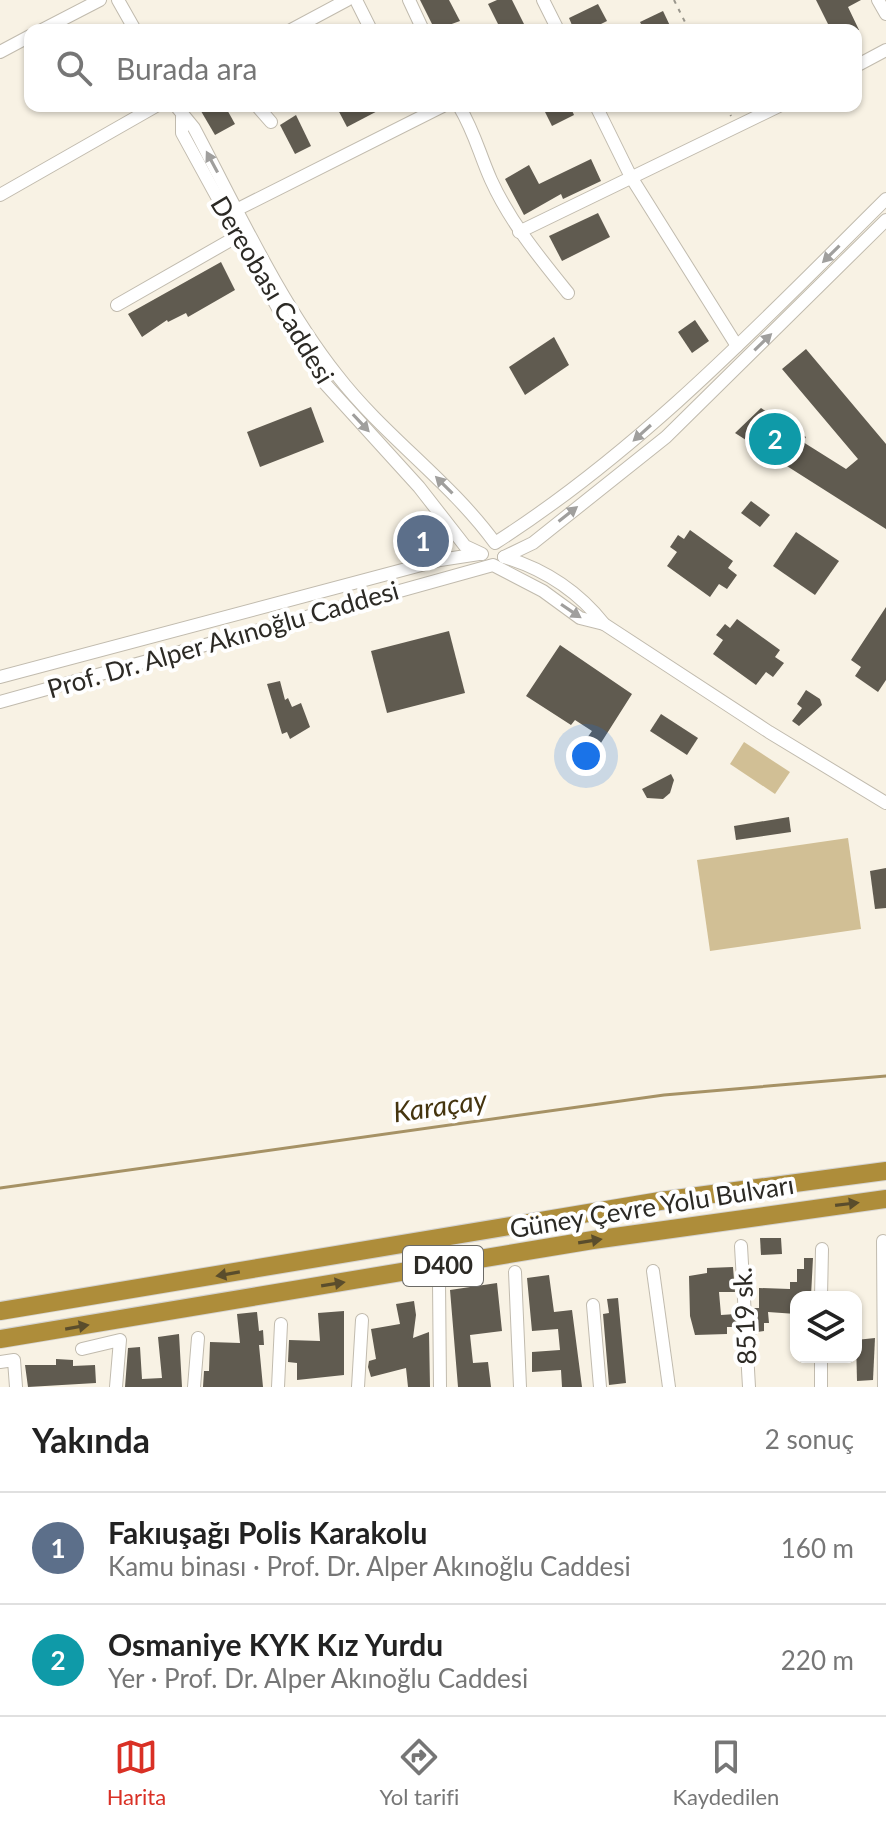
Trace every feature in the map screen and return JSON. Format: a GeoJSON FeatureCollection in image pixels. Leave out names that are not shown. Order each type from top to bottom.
{"type":"FeatureCollection","features":[{"type":"Feature","properties":{"kind":"highway","name":"Güney Çevre Yolu Bulvarı"},"geometry":{"type":"LineString","coordinates":[[0,1311],[660,1201],[886,1171]]}},
{"type":"Feature","properties":{"kind":"highway","name":"Güney Çevre Yolu Bulvarı"},"geometry":{"type":"LineString","coordinates":[[0,1339],[608,1238],[886,1199]]}},
{"type":"Feature","properties":{"kind":"street"},"geometry":{"type":"LineString","coordinates":[[54,24],[100,0]]}},
{"type":"Feature","properties":{"kind":"street"},"geometry":{"type":"LineString","coordinates":[[118,0],[132,24]]}},
{"type":"Feature","properties":{"kind":"street"},"geometry":{"type":"LineString","coordinates":[[302,24],[347,0]]}},
{"type":"Feature","properties":{"kind":"street"},"geometry":{"type":"LineString","coordinates":[[356,0],[368,24]]}},
{"type":"Feature","properties":{"kind":"street"},"geometry":{"type":"LineString","coordinates":[[409,0],[420,24]]}},
{"type":"Feature","properties":{"kind":"street"},"geometry":{"type":"LineString","coordinates":[[543,0],[555,24]]}},
{"type":"Feature","properties":{"kind":"street"},"geometry":{"type":"LineString","coordinates":[[878,0],[886,14]]}},
{"type":"Feature","properties":{"kind":"street"},"geometry":{"type":"LineString","coordinates":[[0,52],[24,39]]}},
{"type":"Feature","properties":{"kind":"street"},"geometry":{"type":"LineString","coordinates":[[862,63],[886,50]]}},
{"type":"Feature","properties":{"kind":"street"},"geometry":{"type":"LineString","coordinates":[[0,195],[145,112]]}},
{"type":"Feature","properties":{"kind":"street","name":"Dereobası Caddesi"},"geometry":{"type":"LineString","coordinates":[[179,112],[182,133],[244,233],[311,338],[338,377],[504,550],[498,561],[486,563],[482,554],[465,546],[419,487],[320,378],[244,233],[238,209],[194,128],[179,112]]}},
{"type":"Feature","properties":{"kind":"street"},"geometry":{"type":"LineString","coordinates":[[262,112],[271,122]]}},
{"type":"Feature","properties":{"kind":"street"},"geometry":{"type":"LineString","coordinates":[[238,209],[431,112]]}},
{"type":"Feature","properties":{"kind":"street"},"geometry":{"type":"LineString","coordinates":[[462,112],[477,137],[492,181],[519,232],[568,293]]}},
{"type":"Feature","properties":{"kind":"street"},"geometry":{"type":"LineString","coordinates":[[599,112],[631,177],[737,346]]}},
{"type":"Feature","properties":{"kind":"street"},"geometry":{"type":"LineString","coordinates":[[519,232],[766,112]]}},
{"type":"Feature","properties":{"kind":"street"},"geometry":{"type":"LineString","coordinates":[[482,554],[492,539],[509,534],[635,440],[737,346],[886,199]]}},
{"type":"Feature","properties":{"kind":"street","name":"Prof. Dr. Alper Akınoğlu Caddesi"},"geometry":{"type":"LineString","coordinates":[[0,702],[498,561],[533,543],[666,437],[886,220]]}},
{"type":"Feature","properties":{"kind":"street"},"geometry":{"type":"LineString","coordinates":[[117,305],[244,233]]}},
{"type":"Feature","properties":{"kind":"street"},"geometry":{"type":"LineString","coordinates":[[533,543],[533,566]]}},
{"type":"Feature","properties":{"kind":"street"},"geometry":{"type":"LineString","coordinates":[[455,558],[465,546]]}},
{"type":"Feature","properties":{"kind":"street","name":"Prof. Dr. Alper Akınoğlu Caddesi"},"geometry":{"type":"LineString","coordinates":[[0,677],[455,558],[482,554]]}},
{"type":"Feature","properties":{"kind":"street"},"geometry":{"type":"LineString","coordinates":[[498,561],[533,566],[589,605],[604,624],[769,732],[886,803]]}},
{"type":"Feature","properties":{"kind":"street"},"geometry":{"type":"LineString","coordinates":[[498,561],[580,618],[604,624]]}},
{"type":"Feature","properties":{"kind":"street"},"geometry":{"type":"LineString","coordinates":[[883,1241],[884,1387]]}},
{"type":"Feature","properties":{"kind":"street","name":"8519 sk."},"geometry":{"type":"LineString","coordinates":[[741,1246],[749,1387]]}},
{"type":"Feature","properties":{"kind":"street"},"geometry":{"type":"LineString","coordinates":[[821,1291],[822,1249]]}},
{"type":"Feature","properties":{"kind":"street"},"geometry":{"type":"LineString","coordinates":[[653,1271],[669,1387]]}},
{"type":"Feature","properties":{"kind":"street"},"geometry":{"type":"LineString","coordinates":[[515,1272],[520,1387]]}},
{"type":"Feature","properties":{"kind":"street"},"geometry":{"type":"LineString","coordinates":[[439,1281],[440,1387]]}},
{"type":"Feature","properties":{"kind":"street"},"geometry":{"type":"LineString","coordinates":[[593,1305],[600,1387]]}},
{"type":"Feature","properties":{"kind":"street"},"geometry":{"type":"LineString","coordinates":[[358,1387],[362,1320]]}},
{"type":"Feature","properties":{"kind":"street"},"geometry":{"type":"LineString","coordinates":[[278,1387],[281,1324]]}},
{"type":"Feature","properties":{"kind":"street"},"geometry":{"type":"LineString","coordinates":[[194,1387],[198,1338]]}},
{"type":"Feature","properties":{"kind":"street"},"geometry":{"type":"LineString","coordinates":[[82,1349],[120,1340],[116,1387]]}},
{"type":"Feature","properties":{"kind":"street"},"geometry":{"type":"LineString","coordinates":[[0,1362],[14,1360],[16,1387]]}},
{"type":"Feature","properties":{"kind":"street"},"geometry":{"type":"LineString","coordinates":[[821,1363],[821,1387]]}},
{"type":"Feature","properties":{"kind":"path"},"geometry":{"type":"LineString","coordinates":[[674,0],[686,24]]}},
{"type":"Feature","properties":{"kind":"shaded area"},"geometry":{"type":"Polygon","coordinates":[[[744,742],[790,772],[775,794],[730,764],[744,742]]]}},
{"type":"Feature","properties":{"kind":"shaded area"},"geometry":{"type":"Polygon","coordinates":[[[848,838],[861,929],[710,951],[697,860],[848,838]]]}},
{"type":"Feature","properties":{"kind":"building"},"geometry":{"type":"Polygon","coordinates":[[[420,0],[449,0],[460,21],[432,24],[420,0]]]}},
{"type":"Feature","properties":{"kind":"building"},"geometry":{"type":"Polygon","coordinates":[[[497,0],[512,0],[524,24],[498,24],[488,4],[497,0]]]}},
{"type":"Feature","properties":{"kind":"building"},"geometry":{"type":"Polygon","coordinates":[[[816,0],[861,0],[848,7],[856,24],[828,24],[816,0]]]}},
{"type":"Feature","properties":{"kind":"building"},"geometry":{"type":"Polygon","coordinates":[[[598,4],[607,21],[601,24],[572,24],[569,18],[598,4]]]}},
{"type":"Feature","properties":{"kind":"building"},"geometry":{"type":"Polygon","coordinates":[[[663,11],[669,24],[641,24],[663,11]]]}},
{"type":"Feature","properties":{"kind":"building"},"geometry":{"type":"Polygon","coordinates":[[[202,112],[228,112],[235,124],[215,135],[202,112]]]}},
{"type":"Feature","properties":{"kind":"building"},"geometry":{"type":"Polygon","coordinates":[[[339,112],[376,112],[347,127],[339,112]]]}},
{"type":"Feature","properties":{"kind":"building"},"geometry":{"type":"Polygon","coordinates":[[[545,112],[573,112],[574,115],[552,126],[545,112]]]}},
{"type":"Feature","properties":{"kind":"building"},"geometry":{"type":"Polygon","coordinates":[[[296,115],[311,146],[295,154],[280,125],[296,115]]]}},
{"type":"Feature","properties":{"kind":"building"},"geometry":{"type":"Polygon","coordinates":[[[591,159],[601,181],[563,199],[561,194],[524,215],[505,179],[529,165],[539,184],[591,159]]]}},
{"type":"Feature","properties":{"kind":"building"},"geometry":{"type":"Polygon","coordinates":[[[598,213],[610,237],[562,261],[549,236],[598,213]]]}},
{"type":"Feature","properties":{"kind":"building"},"geometry":{"type":"Polygon","coordinates":[[[221,262],[235,290],[188,317],[186,313],[167,320],[142,337],[128,314],[221,262]]]}},
{"type":"Feature","properties":{"kind":"building"},"geometry":{"type":"Polygon","coordinates":[[[695,320],[709,341],[692,353],[678,332],[695,320]]]}},
{"type":"Feature","properties":{"kind":"building"},"geometry":{"type":"Polygon","coordinates":[[[554,337],[569,365],[525,395],[509,367],[554,337]]]}},
{"type":"Feature","properties":{"kind":"building"},"geometry":{"type":"Polygon","coordinates":[[[806,349],[886,444],[886,529],[735,433],[761,408],[806,437],[803,442],[846,469],[858,459],[782,369],[806,349]]]}},
{"type":"Feature","properties":{"kind":"building"},"geometry":{"type":"Polygon","coordinates":[[[311,407],[324,442],[260,467],[247,432],[311,407]]]}},
{"type":"Feature","properties":{"kind":"building"},"geometry":{"type":"Polygon","coordinates":[[[751,501],[770,515],[760,527],[741,513],[751,501]]]}},
{"type":"Feature","properties":{"kind":"building"},"geometry":{"type":"Polygon","coordinates":[[[434,521],[448,550],[403,560],[399,532],[434,521]]]}},
{"type":"Feature","properties":{"kind":"building"},"geometry":{"type":"Polygon","coordinates":[[[690,530],[733,561],[728,568],[737,575],[727,589],[719,584],[710,597],[667,566],[677,552],[670,547],[678,535],[684,539],[690,530]]]}},
{"type":"Feature","properties":{"kind":"building"},"geometry":{"type":"Polygon","coordinates":[[[796,532],[839,561],[815,595],[773,566],[796,532]]]}},
{"type":"Feature","properties":{"kind":"building"},"geometry":{"type":"Polygon","coordinates":[[[886,607],[886,680],[878,692],[855,676],[861,667],[851,660],[886,607]]]}},
{"type":"Feature","properties":{"kind":"building"},"geometry":{"type":"Polygon","coordinates":[[[737,619],[780,650],[775,657],[784,663],[773,677],[766,672],[756,685],[713,654],[723,640],[716,635],[725,624],[730,628],[737,619]]]}},
{"type":"Feature","properties":{"kind":"building"},"geometry":{"type":"Polygon","coordinates":[[[449,631],[465,693],[387,713],[371,651],[449,631]]]}},
{"type":"Feature","properties":{"kind":"building"},"geometry":{"type":"Polygon","coordinates":[[[560,645],[632,694],[599,746],[587,738],[592,731],[575,720],[571,725],[526,696],[560,645]]]}},
{"type":"Feature","properties":{"kind":"building"},"geometry":{"type":"Polygon","coordinates":[[[280,681],[285,700],[288,698],[292,707],[301,703],[310,727],[290,739],[287,732],[282,734],[267,684],[280,681]]]}},
{"type":"Feature","properties":{"kind":"building"},"geometry":{"type":"Polygon","coordinates":[[[806,690],[820,699],[822,705],[799,726],[792,721],[802,708],[797,704],[806,690]]]}},
{"type":"Feature","properties":{"kind":"building"},"geometry":{"type":"Polygon","coordinates":[[[661,714],[698,738],[687,755],[650,731],[661,714]]]}},
{"type":"Feature","properties":{"kind":"building"},"geometry":{"type":"Polygon","coordinates":[[[671,774],[674,780],[670,793],[663,799],[647,798],[642,789],[671,774]]]}},
{"type":"Feature","properties":{"kind":"building"},"geometry":{"type":"Polygon","coordinates":[[[789,817],[791,832],[736,840],[734,826],[789,817]]]}},
{"type":"Feature","properties":{"kind":"building"},"geometry":{"type":"Polygon","coordinates":[[[886,868],[886,908],[875,909],[870,871],[886,868]]]}},
{"type":"Feature","properties":{"kind":"building"},"geometry":{"type":"Polygon","coordinates":[[[760,1238],[781,1238],[782,1254],[761,1255],[760,1238]]]}},
{"type":"Feature","properties":{"kind":"building"},"geometry":{"type":"Polygon","coordinates":[[[804,1258],[813,1258],[811,1291],[790,1291],[790,1314],[768,1312],[769,1323],[764,1323],[764,1331],[757,1332],[755,1338],[754,1308],[759,1308],[759,1288],[790,1289],[790,1282],[797,1282],[797,1269],[804,1269],[804,1258]]]}},
{"type":"Feature","properties":{"kind":"building"},"geometry":{"type":"Polygon","coordinates":[[[733,1267],[735,1292],[719,1292],[721,1315],[736,1314],[737,1327],[727,1327],[727,1334],[695,1335],[690,1316],[689,1276],[707,1273],[707,1268],[733,1267]]]}},
{"type":"Feature","properties":{"kind":"building"},"geometry":{"type":"Polygon","coordinates":[[[549,1275],[554,1312],[572,1310],[582,1387],[562,1387],[561,1370],[532,1372],[532,1352],[560,1350],[558,1329],[532,1331],[527,1278],[549,1275]]]}},
{"type":"Feature","properties":{"kind":"building"},"geometry":{"type":"Polygon","coordinates":[[[497,1283],[502,1331],[470,1335],[473,1363],[488,1362],[491,1387],[458,1387],[450,1290],[497,1283]]]}},
{"type":"Feature","properties":{"kind":"building"},"geometry":{"type":"Polygon","coordinates":[[[618,1298],[626,1383],[609,1385],[603,1314],[609,1313],[607,1299],[618,1298]]]}},
{"type":"Feature","properties":{"kind":"building"},"geometry":{"type":"Polygon","coordinates":[[[414,1301],[413,1338],[429,1332],[430,1387],[408,1387],[406,1368],[371,1377],[368,1367],[369,1361],[376,1359],[371,1329],[400,1324],[396,1304],[414,1301]]]}},
{"type":"Feature","properties":{"kind":"building"},"geometry":{"type":"Polygon","coordinates":[[[344,1311],[344,1375],[297,1380],[297,1363],[288,1362],[289,1340],[320,1341],[318,1313],[344,1311]]]}},
{"type":"Feature","properties":{"kind":"building"},"geometry":{"type":"Polygon","coordinates":[[[257,1312],[259,1331],[263,1330],[264,1345],[259,1345],[263,1387],[203,1387],[204,1371],[209,1371],[210,1342],[240,1343],[237,1314],[257,1312]]]}},
{"type":"Feature","properties":{"kind":"building"},"geometry":{"type":"Polygon","coordinates":[[[179,1334],[182,1387],[125,1387],[128,1348],[140,1347],[142,1379],[162,1378],[158,1337],[179,1334]]]}},
{"type":"Feature","properties":{"kind":"building"},"geometry":{"type":"Polygon","coordinates":[[[875,1338],[873,1380],[857,1381],[857,1363],[862,1363],[862,1339],[875,1338]]]}},
{"type":"Feature","properties":{"kind":"building"},"geometry":{"type":"Polygon","coordinates":[[[56,1359],[73,1360],[73,1366],[95,1365],[96,1383],[28,1387],[25,1365],[56,1365],[56,1359]]]}},
{"type":"Feature","properties":{"kind":"waterway","name":"Karaçay"},"geometry":{"type":"LineString","coordinates":[[0,1188],[664,1095],[886,1076]]}},
{"type":"Feature","properties":{"kind":"place","name":"Osmaniye KYK Kız Yurdu"},"geometry":{"type":"Point","coordinates":[775,439]}},
{"type":"Feature","properties":{"kind":"place","name":"Fakıuşağı Polis Karakolu"},"geometry":{"type":"Point","coordinates":[423,541]}}]}
